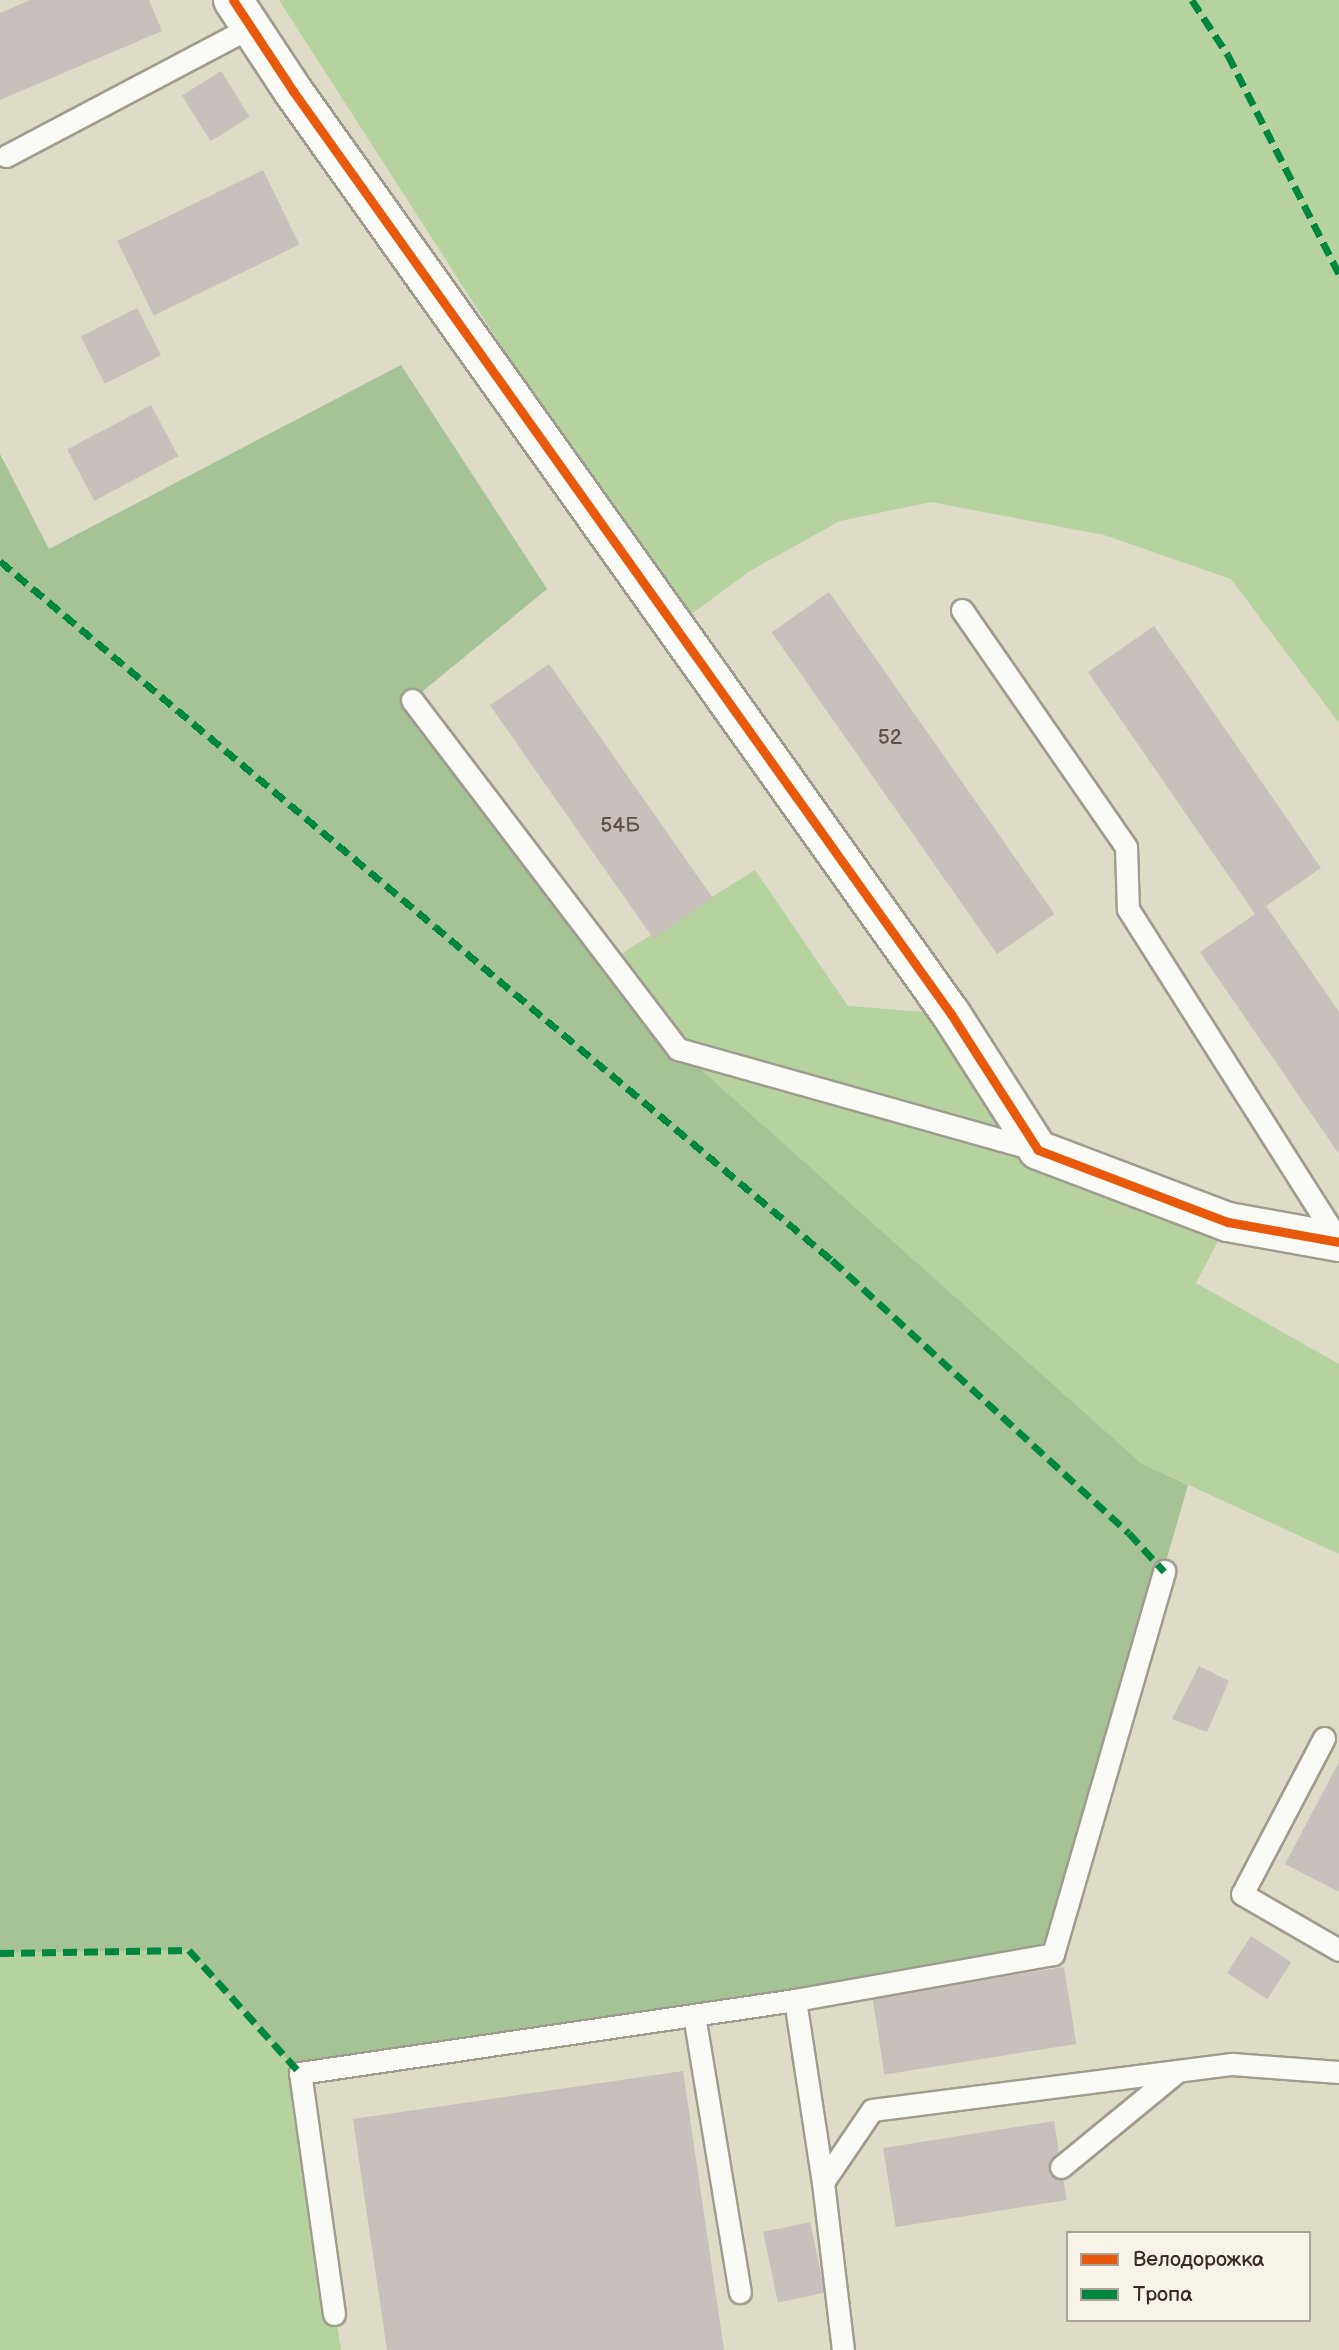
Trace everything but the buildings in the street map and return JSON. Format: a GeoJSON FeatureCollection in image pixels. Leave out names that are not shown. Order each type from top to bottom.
{"type":"FeatureCollection","features":[{"type":"Feature","properties":{"kind":"street"},"geometry":{"type":"LineString","coordinates":[[242,14],[943,1003],[1038,1150],[1228,1222],[1339,1242]]}},
{"type":"Feature","properties":{"kind":"lane"},"geometry":{"type":"LineString","coordinates":[[6,156],[242,14]]}},
{"type":"Feature","properties":{"kind":"lane"},"geometry":{"type":"LineString","coordinates":[[962,610],[1126,848],[1128,909],[1339,1242]]}},
{"type":"Feature","properties":{"kind":"lane"},"geometry":{"type":"LineString","coordinates":[[412,700],[678,1049],[1038,1150]]}},
{"type":"Feature","properties":{"kind":"lane"},"geometry":{"type":"LineString","coordinates":[[334,2314],[300,2073],[795,2000],[1053,1954],[1164,1571]]}},
{"type":"Feature","properties":{"kind":"lane"},"geometry":{"type":"LineString","coordinates":[[1324,1738],[1242,1894],[1339,1950]]}},
{"type":"Feature","properties":{"kind":"lane"},"geometry":{"type":"LineString","coordinates":[[795,2000],[823,2182],[843,2350]]}},
{"type":"Feature","properties":{"kind":"lane"},"geometry":{"type":"LineString","coordinates":[[694,2015],[740,2292]]}},
{"type":"Feature","properties":{"kind":"lane"},"geometry":{"type":"LineString","coordinates":[[823,2182],[872,2110],[1232,2064],[1339,2072]]}},
{"type":"Feature","properties":{"kind":"lane"},"geometry":{"type":"LineString","coordinates":[[1061,2167],[1178,2071]]}},
{"type":"Feature","properties":{"kind":"green space"},"geometry":{"type":"Polygon","coordinates":[[[279,0],[1339,0],[1339,723],[1231,579],[1104,535],[931,502],[840,521],[750,571],[679,623],[279,0]]]}},
{"type":"Feature","properties":{"kind":"green space"},"geometry":{"type":"Polygon","coordinates":[[[401,365],[547,589],[412,700],[678,1049],[1141,1463],[1188,1485],[1053,1954],[300,2073],[189,1950],[0,1953],[0,454],[49,549],[401,365]]]}},
{"type":"Feature","properties":{"kind":"green space"},"geometry":{"type":"Polygon","coordinates":[[[755,870],[848,1006],[951,1014],[1038,1150],[1228,1222],[1196,1283],[1339,1364],[1339,1554],[1141,1463],[678,1049],[613,959],[755,870]]]}},
{"type":"Feature","properties":{"kind":"green space"},"geometry":{"type":"Polygon","coordinates":[[[189,1950],[300,2073],[341,2350],[0,2350],[0,1953],[189,1950]]]}},
{"type":"Feature","properties":{"kind":"marked path"},"geometry":{"type":"LineString","coordinates":[[1192,0],[1228,55],[1339,274]]}},
{"type":"Feature","properties":{"kind":"marked path"},"geometry":{"type":"LineString","coordinates":[[0,561],[832,1260],[1129,1533],[1164,1571]]}},
{"type":"Feature","properties":{"kind":"marked path"},"geometry":{"type":"LineString","coordinates":[[0,1953],[189,1950],[300,2073]]}},
{"type":"Feature","properties":{"kind":"cycle path"},"geometry":{"type":"LineString","coordinates":[[233,0],[293,91],[951,1014],[1038,1150],[1228,1222],[1339,1242]]}}]}
